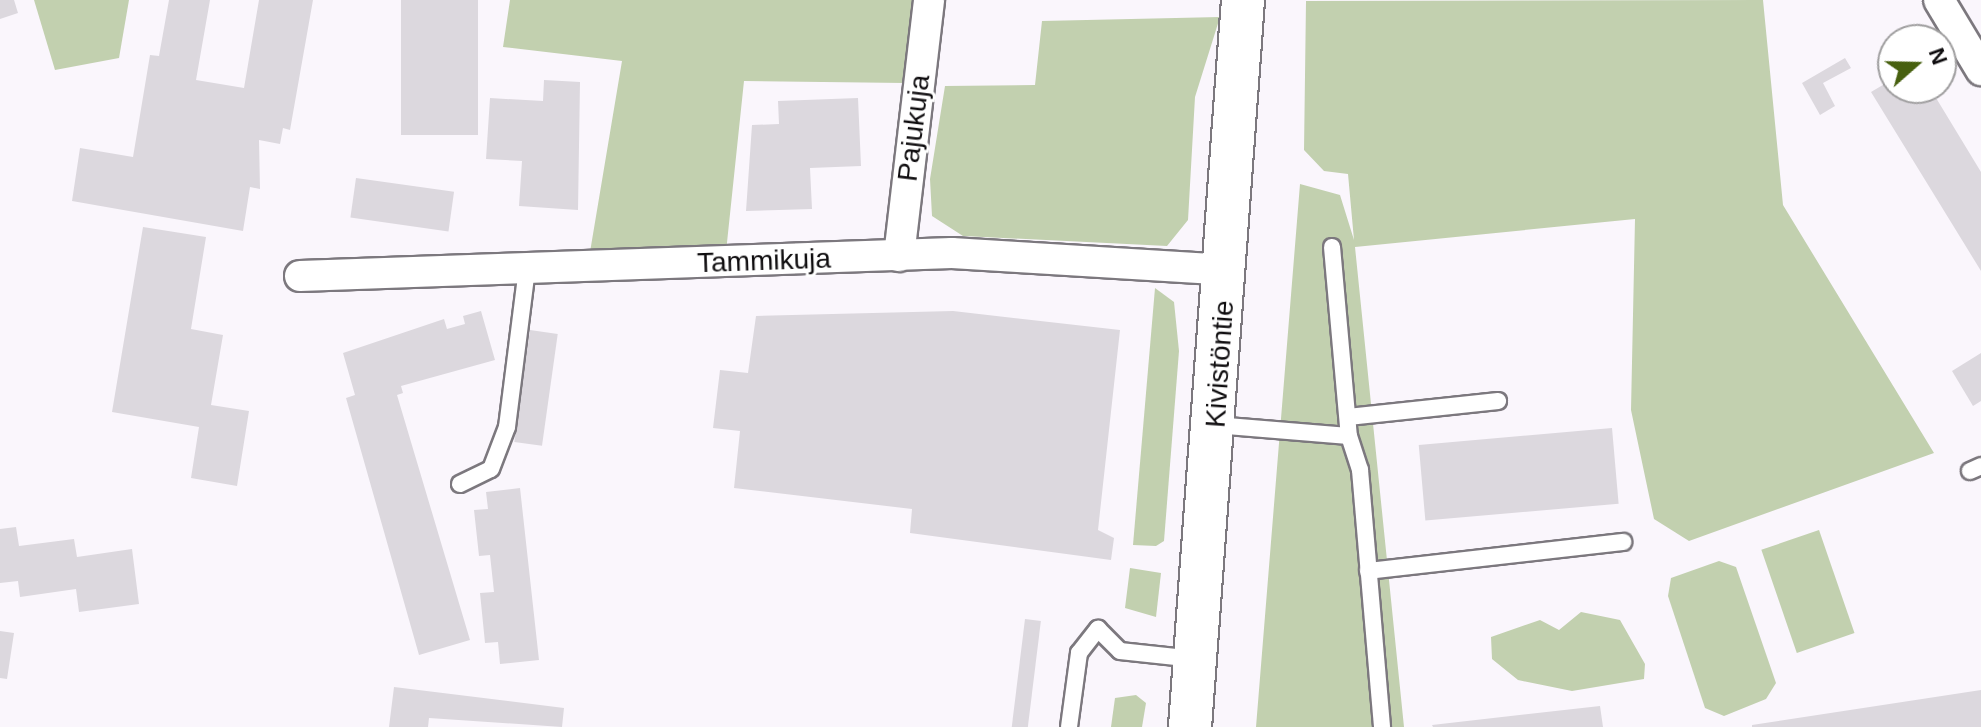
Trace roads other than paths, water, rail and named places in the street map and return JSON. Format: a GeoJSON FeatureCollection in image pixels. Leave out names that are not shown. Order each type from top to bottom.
{"type":"FeatureCollection","features":[{"type":"Feature","properties":{"kind":"main road","name":"Kivistöntie"},"geometry":{"type":"LineString","coordinates":[[1190,727],[1227,270],[1243,0]]}},
{"type":"Feature","properties":{"kind":"street","name":"Pajukuja"},"geometry":{"type":"LineString","coordinates":[[899,256],[929,0]]}},
{"type":"Feature","properties":{"kind":"street"},"geometry":{"type":"LineString","coordinates":[[1939,0],[1981,70]]}},
{"type":"Feature","properties":{"kind":"street","name":"Tammikuja"},"geometry":{"type":"LineString","coordinates":[[300,276],[952,253],[1227,270]]}},
{"type":"Feature","properties":{"kind":"lane"},"geometry":{"type":"LineString","coordinates":[[1332,247],[1349,436],[1360,470],[1382,727]]}},
{"type":"Feature","properties":{"kind":"lane"},"geometry":{"type":"LineString","coordinates":[[460,484],[491,469],[507,427],[527,269]]}},
{"type":"Feature","properties":{"kind":"lane"},"geometry":{"type":"LineString","coordinates":[[1348,417],[1498,401]]}},
{"type":"Feature","properties":{"kind":"lane"},"geometry":{"type":"LineString","coordinates":[[1215,425],[1349,436]]}},
{"type":"Feature","properties":{"kind":"lane"},"geometry":{"type":"LineString","coordinates":[[1368,571],[1623,542]]}},
{"type":"Feature","properties":{"kind":"lane"},"geometry":{"type":"LineString","coordinates":[[1069,727],[1079,653],[1098,629],[1120,651],[1197,659]]}}]}
